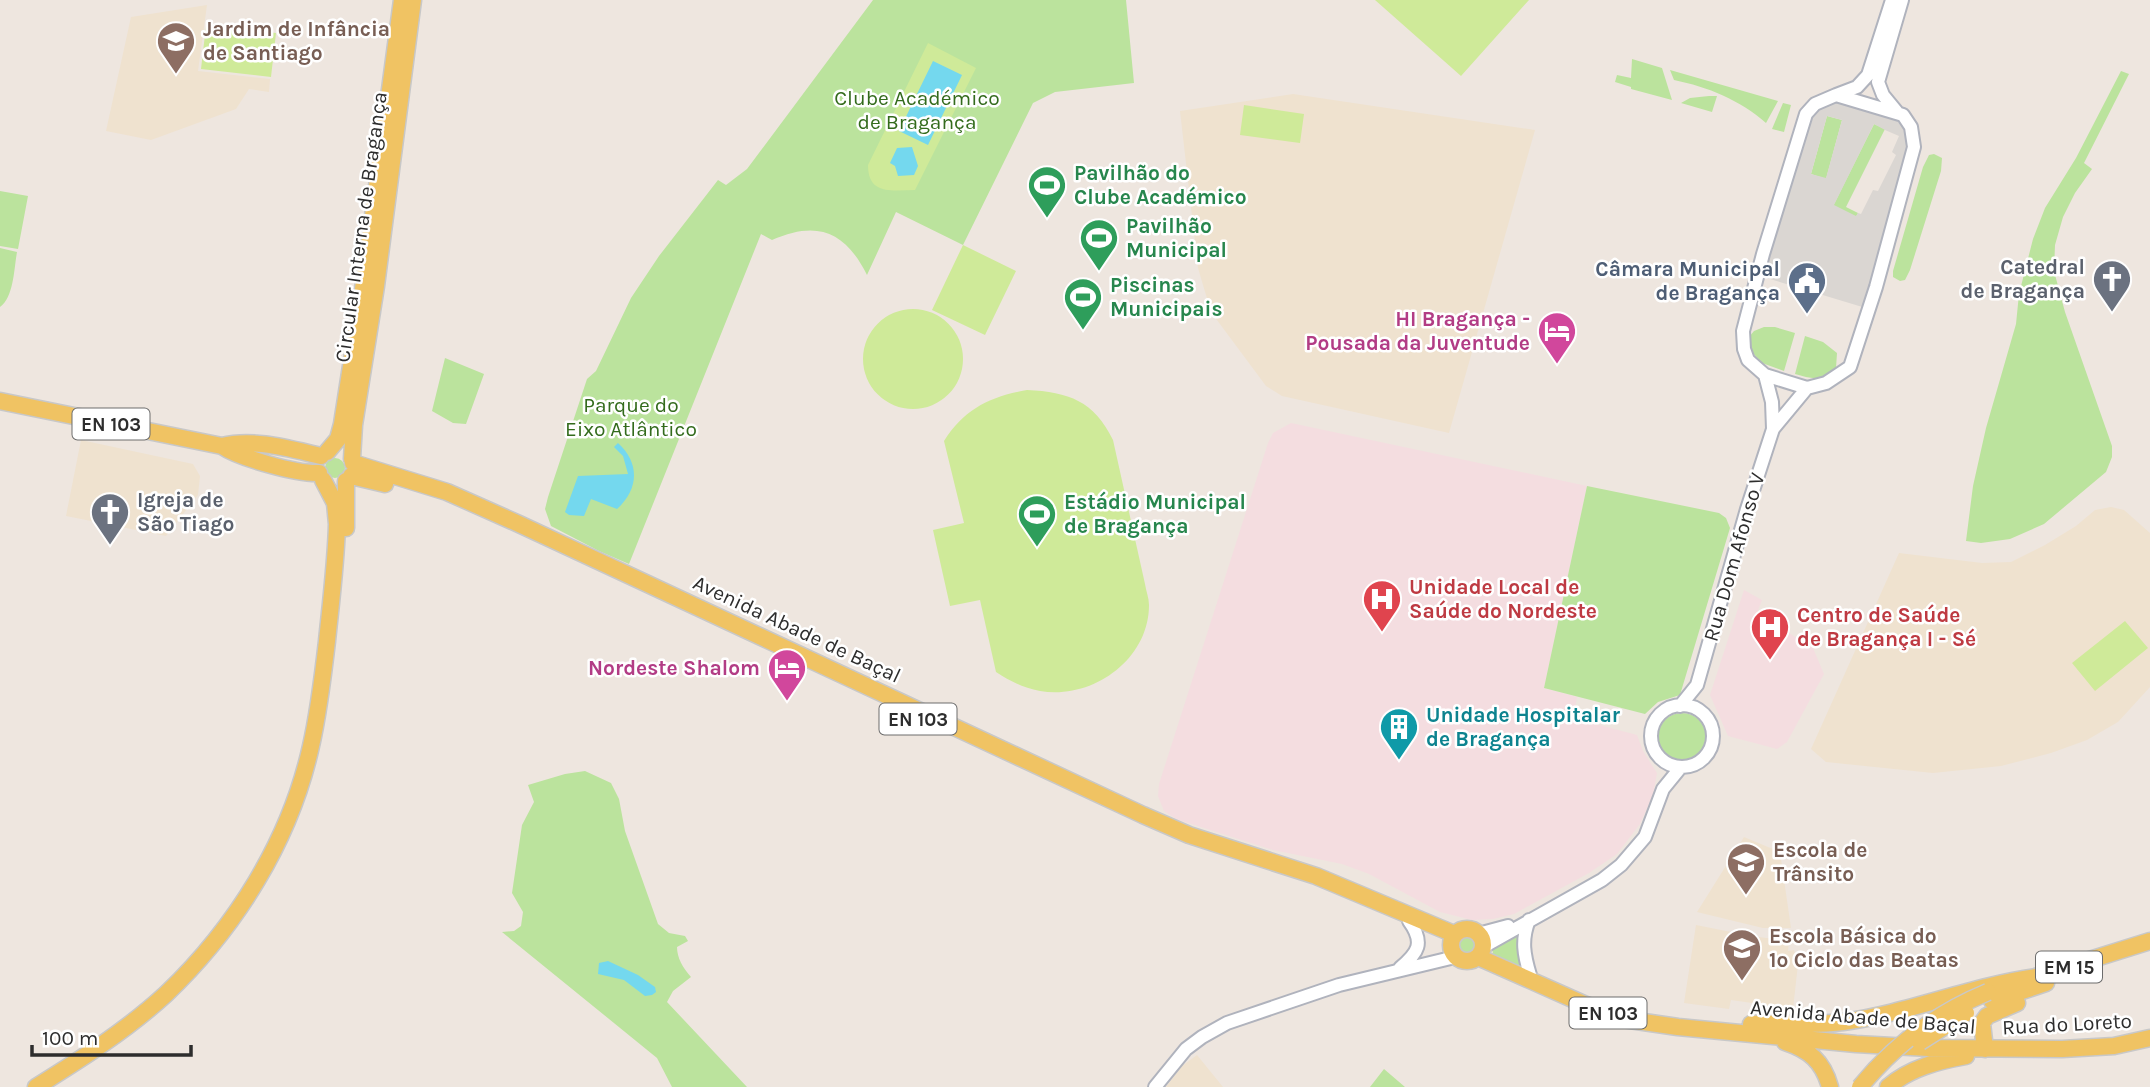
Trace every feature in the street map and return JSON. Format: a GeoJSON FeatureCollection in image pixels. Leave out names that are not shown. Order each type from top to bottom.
{"type":"FeatureCollection","features":[{"type":"Feature","properties":{"kind":"main road","name":"Circular Interna de Bragança"},"geometry":{"type":"LineString","coordinates":[[322,465],[338,439],[342,424],[365,276],[401,0]]}},
{"type":"Feature","properties":{"kind":"main road","name":"Circular Interna de Bragança"},"geometry":{"type":"LineString","coordinates":[[48,1087],[123,1037],[188,982],[234,928],[255,896],[280,852],[303,799],[326,710],[346,532],[354,425],[376,286],[413,0]]}},
{"type":"Feature","properties":{"kind":"main road","name":"Avenida Abade de Baçal"},"geometry":{"type":"LineString","coordinates":[[0,401],[222,446],[256,443],[322,465],[334,485],[350,470]]}},
{"type":"Feature","properties":{"kind":"main road","name":"Avenida Abade de Baçal"},"geometry":{"type":"LineString","coordinates":[[322,465],[341,450],[350,470]]}},
{"type":"Feature","properties":{"kind":"main road"},"geometry":{"type":"LineString","coordinates":[[36,1087],[103,1044],[164,996],[228,925],[271,855],[305,768],[321,688],[337,524],[335,503],[322,465]]}},
{"type":"Feature","properties":{"kind":"main road","name":"Avenida Abade de Baçal"},"geometry":{"type":"LineString","coordinates":[[350,470],[447,492],[1135,816],[1143,826],[1186,842],[1316,876],[1453,945]]}},
{"type":"Feature","properties":{"kind":"main road","name":"Avenida Abade de Baçal"},"geometry":{"type":"LineString","coordinates":[[1251,858],[1409,921],[1453,945],[1464,961],[1480,947]]}},
{"type":"Feature","properties":{"kind":"main road","name":"Avenida Abade de Baçal"},"geometry":{"type":"LineString","coordinates":[[1453,945],[1464,929],[1474,930],[1480,947],[1489,957],[1589,1001],[1625,1013],[1721,1026],[1930,1042],[1985,1049]]}},
{"type":"Feature","properties":{"kind":"main road","name":"EM 15"},"geometry":{"type":"LineString","coordinates":[[1860,1087],[1882,1061],[1939,1015],[2037,977],[2150,941]]}},
{"type":"Feature","properties":{"kind":"main road","name":"Avenida Abade de Baçal"},"geometry":{"type":"LineString","coordinates":[[1480,947],[1586,1005],[1623,1018],[1678,1027],[1868,1045],[1985,1049]]}},
{"type":"Feature","properties":{"kind":"main road","name":"EM 15"},"geometry":{"type":"LineString","coordinates":[[1873,1087],[1912,1048],[1990,996],[2056,980],[2150,950]]}},
{"type":"Feature","properties":{"kind":"main road"},"geometry":{"type":"LineString","coordinates":[[1721,1026],[1843,1022],[1892,1012],[2001,982],[2037,977]]}},
{"type":"Feature","properties":{"kind":"main road"},"geometry":{"type":"LineString","coordinates":[[1888,1087],[1899,1078],[1932,1063],[1976,1054],[1985,1049],[1982,1023],[1987,1016],[2042,995],[2056,980]]}},
{"type":"Feature","properties":{"kind":"main road"},"geometry":{"type":"LineString","coordinates":[[1748,1033],[1781,1040],[1811,1054],[1821,1065],[1830,1087]]}},
{"type":"Feature","properties":{"kind":"main road","name":"Rua do Loreto"},"geometry":{"type":"LineString","coordinates":[[1985,1049],[2115,1046],[2150,1038]]}},
{"type":"Feature","properties":{"kind":"street"},"geometry":{"type":"LineString","coordinates":[[1836,95],[1903,115],[1911,127],[1914,147],[1850,367],[1826,383],[1807,388],[1765,375],[1748,360],[1742,340],[1745,320],[1806,114],[1811,106],[1836,95],[1857,87],[1868,75],[1892,0]]}},
{"type":"Feature","properties":{"kind":"street"},"geometry":{"type":"LineString","coordinates":[[1898,112],[1883,95],[1878,82],[1902,0]]}},
{"type":"Feature","properties":{"kind":"street","name":"Rua Dom Afonso V"},"geometry":{"type":"LineString","coordinates":[[1680,706],[1697,685],[1746,509],[1773,429],[1772,402],[1765,375]]}},
{"type":"Feature","properties":{"kind":"street","name":"Rua Dom Afonso V"},"geometry":{"type":"LineString","coordinates":[[1773,429],[1807,388]]}},
{"type":"Feature","properties":{"kind":"street","name":"Rua Dom Afonso V"},"geometry":{"type":"LineString","coordinates":[[1697,685],[1701,712]]}},
{"type":"Feature","properties":{"kind":"street"},"geometry":{"type":"LineString","coordinates":[[1480,947],[1602,880],[1621,865],[1645,837],[1663,789],[1664,776],[1651,742],[1652,727],[1660,714],[1680,706],[1695,708],[1712,728],[1711,746],[1702,760],[1681,767],[1663,789]]}},
{"type":"Feature","properties":{"kind":"street"},"geometry":{"type":"LineString","coordinates":[[1659,758],[1681,767]]}},
{"type":"Feature","properties":{"kind":"street"},"geometry":{"type":"LineString","coordinates":[[1529,920],[1523,945],[1530,975]]}},
{"type":"Feature","properties":{"kind":"street"},"geometry":{"type":"LineString","coordinates":[[1397,971],[1415,956],[1417,949],[1417,932],[1409,921]]}},
{"type":"Feature","properties":{"kind":"street"},"geometry":{"type":"LineString","coordinates":[[1155,1087],[1186,1049],[1227,1023],[1297,998],[1397,971],[1453,945]]}},
{"type":"Feature","properties":{"kind":"shaded area","name":"Jardim de Infância de Santiago"},"geometry":{"type":"Polygon","coordinates":[[[207,5],[198,71],[270,79],[269,92],[249,89],[236,109],[151,140],[106,131],[131,17],[207,5]]]}},
{"type":"Feature","properties":{"kind":"shaded area"},"geometry":{"type":"Polygon","coordinates":[[[1293,94],[1535,130],[1449,433],[1282,396],[1266,386],[1211,312],[1198,268],[1180,111],[1293,94]]]}},
{"type":"Feature","properties":{"kind":"shaded area"},"geometry":{"type":"Polygon","coordinates":[[[1835,101],[1895,118],[1906,132],[1907,159],[1869,309],[1757,275],[1814,108],[1835,101]],[[1827,116],[1811,174],[1826,178],[1842,120],[1827,116]],[[1874,124],[1834,205],[1856,216],[1861,214],[1873,190],[1878,191],[1896,155],[1892,152],[1899,136],[1874,124]]]}},
{"type":"Feature","properties":{"kind":"shaded area","name":"Unidade Local de Saúde do Nordeste"},"geometry":{"type":"Polygon","coordinates":[[[1291,423],[1587,486],[1544,688],[1577,697],[1573,718],[1637,735],[1643,751],[1657,773],[1653,795],[1640,824],[1617,854],[1589,873],[1514,914],[1472,920],[1440,912],[1369,874],[1342,864],[1273,850],[1176,819],[1164,811],[1158,796],[1159,784],[1268,443],[1273,433],[1291,423]]]}},
{"type":"Feature","properties":{"kind":"shaded area"},"geometry":{"type":"Polygon","coordinates":[[[81,440],[193,464],[200,476],[198,495],[166,536],[66,516],[81,440]]]}},
{"type":"Feature","properties":{"kind":"shaded area"},"geometry":{"type":"Polygon","coordinates":[[[2111,507],[2124,510],[2150,533],[2150,687],[2118,722],[2087,740],[2051,753],[2001,766],[1933,773],[1826,762],[1811,749],[1899,553],[1982,563],[2011,562],[2076,526],[2095,510],[2111,507]]]}},
{"type":"Feature","properties":{"kind":"shaded area","name":"Centro de Saúde de Bragança I - Sé"},"geometry":{"type":"Polygon","coordinates":[[[1744,590],[1762,600],[1757,613],[1813,648],[1824,674],[1787,742],[1777,749],[1728,736],[1710,695],[1744,590]]]}},
{"type":"Feature","properties":{"kind":"shaded area","name":"Escola de Trânsito"},"geometry":{"type":"Polygon","coordinates":[[[1744,837],[1780,852],[1791,928],[1763,928],[1697,912],[1744,837]]]}},
{"type":"Feature","properties":{"kind":"shaded area","name":"Escola Básica do 1º Ciclo das Beatas"},"geometry":{"type":"Polygon","coordinates":[[[1696,925],[1789,941],[1788,951],[1794,950],[1798,964],[1793,1009],[1731,1000],[1729,1009],[1684,1003],[1696,925]]]}},
{"type":"Feature","properties":{"kind":"shaded area"},"geometry":{"type":"Polygon","coordinates":[[[1197,1055],[1223,1087],[1166,1087],[1182,1066],[1197,1055]]]}},
{"type":"Feature","properties":{"kind":"green space"},"geometry":{"type":"Polygon","coordinates":[[[873,0],[1126,0],[1134,83],[1055,92],[1033,103],[963,245],[896,212],[867,275],[849,248],[828,233],[803,231],[772,240],[761,234],[629,564],[551,526],[545,509],[587,379],[596,371],[631,298],[659,256],[718,180],[726,185],[747,169],[873,0]]]}},
{"type":"Feature","properties":{"kind":"green space"},"geometry":{"type":"Polygon","coordinates":[[[1375,0],[1529,0],[1461,76],[1375,0]]]}},
{"type":"Feature","properties":{"kind":"green space"},"geometry":{"type":"Polygon","coordinates":[[[206,26],[276,33],[271,77],[201,69],[206,26]]]}},
{"type":"Feature","properties":{"kind":"green space","name":"Clube Académico de Bragança"},"geometry":{"type":"Polygon","coordinates":[[[928,43],[976,68],[915,190],[883,189],[872,182],[868,165],[928,43]]]}},
{"type":"Feature","properties":{"kind":"green space"},"geometry":{"type":"Polygon","coordinates":[[[1632,59],[1662,68],[1672,100],[1615,82],[1617,75],[1631,78],[1632,59]]]}},
{"type":"Feature","properties":{"kind":"green space"},"geometry":{"type":"Polygon","coordinates":[[[1670,70],[1778,101],[1766,123],[1723,96],[1674,80],[1670,70]]]}},
{"type":"Feature","properties":{"kind":"green space"},"geometry":{"type":"Polygon","coordinates":[[[2121,71],[2129,74],[2084,163],[2092,169],[2075,193],[2063,217],[2055,245],[2054,271],[2065,312],[2112,446],[2112,457],[2106,472],[2044,524],[2010,539],[1981,543],[1966,541],[1973,486],[1986,428],[2016,324],[2019,294],[2033,239],[2045,208],[2076,158],[2121,71]]]}},
{"type":"Feature","properties":{"kind":"green space"},"geometry":{"type":"Polygon","coordinates":[[[1717,96],[1712,112],[1681,103],[1690,98],[1717,96]]]}},
{"type":"Feature","properties":{"kind":"green space"},"geometry":{"type":"Polygon","coordinates":[[[1783,103],[1791,105],[1784,132],[1772,129],[1783,103]]]}},
{"type":"Feature","properties":{"kind":"green space"},"geometry":{"type":"Polygon","coordinates":[[[1244,105],[1304,114],[1300,143],[1240,135],[1244,105]]]}},
{"type":"Feature","properties":{"kind":"green space"},"geometry":{"type":"Polygon","coordinates":[[[1827,116],[1842,120],[1826,179],[1811,174],[1827,116]]]}},
{"type":"Feature","properties":{"kind":"green space"},"geometry":{"type":"Polygon","coordinates":[[[1874,124],[1885,129],[1846,207],[1858,213],[1856,217],[1833,206],[1874,124]]]}},
{"type":"Feature","properties":{"kind":"green space"},"geometry":{"type":"Polygon","coordinates":[[[1929,155],[1942,158],[1941,171],[1910,270],[1905,280],[1900,281],[1893,277],[1893,271],[1923,167],[1929,155]]]}},
{"type":"Feature","properties":{"kind":"green space"},"geometry":{"type":"Polygon","coordinates":[[[0,191],[28,196],[18,249],[0,246],[0,191]]]}},
{"type":"Feature","properties":{"kind":"green space"},"geometry":{"type":"Polygon","coordinates":[[[963,245],[1016,271],[985,335],[932,310],[963,245]]]}},
{"type":"Feature","properties":{"kind":"green space"},"geometry":{"type":"Polygon","coordinates":[[[0,248],[17,252],[11,289],[0,307],[0,248]]]}},
{"type":"Feature","properties":{"kind":"green space"},"geometry":{"type":"Polygon","coordinates":[[[913,309],[932,312],[949,323],[960,340],[963,359],[960,378],[949,395],[932,406],[913,409],[894,406],[877,395],[866,378],[863,359],[866,340],[877,323],[894,312],[913,309]]]}},
{"type":"Feature","properties":{"kind":"green space"},"geometry":{"type":"Polygon","coordinates":[[[1764,327],[1795,333],[1784,371],[1762,363],[1749,349],[1749,337],[1754,331],[1764,327]]]}},
{"type":"Feature","properties":{"kind":"green space"},"geometry":{"type":"Polygon","coordinates":[[[1805,336],[1823,342],[1837,353],[1836,368],[1826,376],[1812,378],[1795,374],[1805,336]]]}},
{"type":"Feature","properties":{"kind":"green space"},"geometry":{"type":"Polygon","coordinates":[[[445,358],[484,374],[466,424],[453,423],[432,411],[445,358]]]}},
{"type":"Feature","properties":{"kind":"green space","name":"Estádio Municipal de Bragança"},"geometry":{"type":"Polygon","coordinates":[[[1027,390],[1055,393],[1079,401],[1106,427],[1113,440],[1149,602],[1146,625],[1139,643],[1128,659],[1097,682],[1060,692],[1028,688],[996,672],[980,600],[950,606],[933,530],[964,523],[944,441],[960,420],[970,412],[990,400],[1027,390]]]}},
{"type":"Feature","properties":{"kind":"green space"},"geometry":{"type":"Polygon","coordinates":[[[331,458],[339,458],[345,468],[339,478],[331,478],[325,472],[325,464],[331,458]]]}},
{"type":"Feature","properties":{"kind":"green space"},"geometry":{"type":"Polygon","coordinates":[[[1587,486],[1719,513],[1726,518],[1730,528],[1680,695],[1658,702],[1645,714],[1544,688],[1587,486]]]}},
{"type":"Feature","properties":{"kind":"green space"},"geometry":{"type":"Polygon","coordinates":[[[2125,621],[2148,648],[2095,691],[2072,663],[2125,621]]]}},
{"type":"Feature","properties":{"kind":"green space"},"geometry":{"type":"Polygon","coordinates":[[[1682,713],[1699,720],[1706,737],[1699,754],[1682,761],[1665,754],[1658,737],[1665,720],[1682,713]]]}},
{"type":"Feature","properties":{"kind":"green space"},"geometry":{"type":"Polygon","coordinates":[[[585,771],[611,783],[619,799],[625,831],[658,924],[669,933],[685,936],[688,941],[677,947],[677,951],[681,963],[691,977],[673,991],[667,1002],[747,1087],[672,1087],[657,1058],[502,932],[514,931],[521,926],[523,912],[512,893],[522,825],[534,802],[528,785],[585,771]]]}},
{"type":"Feature","properties":{"kind":"green space"},"geometry":{"type":"Polygon","coordinates":[[[1519,933],[1521,967],[1493,954],[1492,948],[1519,933]]]}},
{"type":"Feature","properties":{"kind":"green space"},"geometry":{"type":"Polygon","coordinates":[[[1466,934],[1476,941],[1477,945],[1470,955],[1466,956],[1456,949],[1455,945],[1462,935],[1466,934]]]}},
{"type":"Feature","properties":{"kind":"green space"},"geometry":{"type":"Polygon","coordinates":[[[1384,1069],[1405,1087],[1370,1087],[1384,1069]]]}},
{"type":"Feature","properties":{"kind":"water"},"geometry":{"type":"Polygon","coordinates":[[[933,61],[962,75],[928,145],[899,131],[933,61]]]}},
{"type":"Feature","properties":{"kind":"water"},"geometry":{"type":"Polygon","coordinates":[[[912,147],[918,166],[914,175],[898,176],[895,166],[890,163],[897,148],[912,147]]]}},
{"type":"Feature","properties":{"kind":"water"},"geometry":{"type":"Polygon","coordinates":[[[618,443],[633,467],[630,493],[617,509],[591,499],[584,516],[569,515],[565,512],[578,476],[628,474],[623,456],[614,447],[618,443]]]}},
{"type":"Feature","properties":{"kind":"water"},"geometry":{"type":"Polygon","coordinates":[[[608,961],[638,975],[655,987],[656,992],[645,996],[624,980],[598,974],[599,963],[608,961]]]}},
{"type":"Feature","properties":{"kind":"place","name":"Jardim de Infância de Santiago"},"geometry":{"type":"Point","coordinates":[176,75]}},
{"type":"Feature","properties":{"kind":"place","name":"Pavilhão do Clube Académico"},"geometry":{"type":"Point","coordinates":[1047,219]}},
{"type":"Feature","properties":{"kind":"place","name":"Pavilhão Municipal"},"geometry":{"type":"Point","coordinates":[1099,272]}},
{"type":"Feature","properties":{"kind":"place","name":"Catedral de Bragança"},"geometry":{"type":"Point","coordinates":[2112,313]}},
{"type":"Feature","properties":{"kind":"place","name":"Câmara Municipal de Bragança"},"geometry":{"type":"Point","coordinates":[1807,315]}},
{"type":"Feature","properties":{"kind":"place","name":"Piscinas Municipais"},"geometry":{"type":"Point","coordinates":[1083,331]}},
{"type":"Feature","properties":{"kind":"place","name":"HI Bragança - Pousada da Juventude"},"geometry":{"type":"Point","coordinates":[1557,365]}},
{"type":"Feature","properties":{"kind":"place","name":"Igreja de São Tiago"},"geometry":{"type":"Point","coordinates":[110,546]}},
{"type":"Feature","properties":{"kind":"place","name":"Estádio Municipal de Bragança"},"geometry":{"type":"Point","coordinates":[1037,548]}},
{"type":"Feature","properties":{"kind":"place","name":"Unidade Local de Saúde do Nordeste"},"geometry":{"type":"Point","coordinates":[1382,633]}},
{"type":"Feature","properties":{"kind":"place","name":"Centro de Saúde de Bragança I - Sé"},"geometry":{"type":"Point","coordinates":[1770,661]}},
{"type":"Feature","properties":{"kind":"place","name":"Nordeste Shalom"},"geometry":{"type":"Point","coordinates":[787,702]}},
{"type":"Feature","properties":{"kind":"place","name":"Unidade Hospitalar de Bragança"},"geometry":{"type":"Point","coordinates":[1399,761]}},
{"type":"Feature","properties":{"kind":"place","name":"Escola de Trânsito"},"geometry":{"type":"Point","coordinates":[1746,896]}},
{"type":"Feature","properties":{"kind":"place","name":"Escola Básica do 1º Ciclo das Beatas"},"geometry":{"type":"Point","coordinates":[1742,982]}},
{"type":"Feature","properties":{"kind":"park label","name":"Parque do Eixo Atlântico"},"geometry":{"type":"Point","coordinates":[631,417]}}]}
